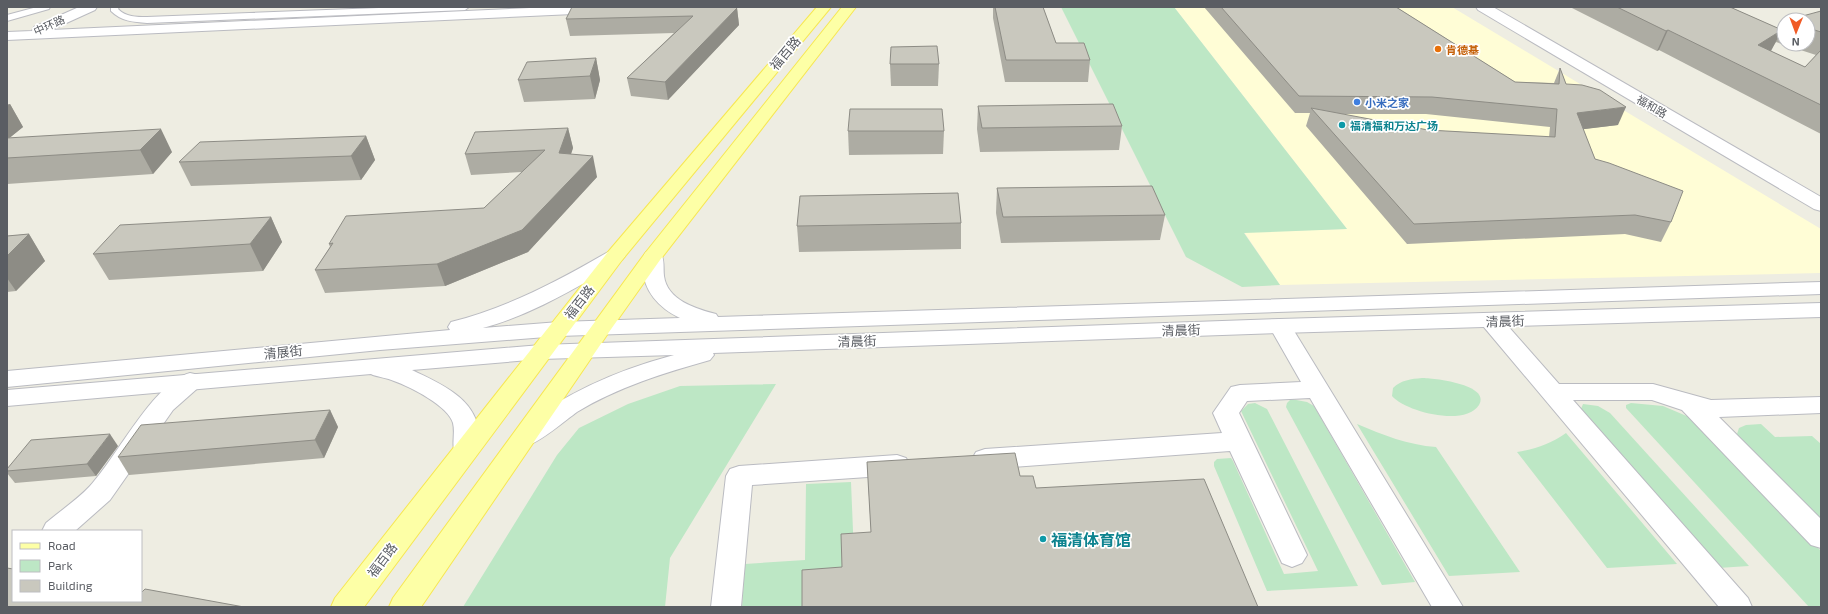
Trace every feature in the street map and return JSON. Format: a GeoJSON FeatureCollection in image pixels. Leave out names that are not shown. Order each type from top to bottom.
{"type":"FeatureCollection","features":[{"type":"Feature","properties":{"kind":"main road","name":"福百路"},"geometry":{"type":"LineString","coordinates":[[346,607],[615,256],[824,7]]}},
{"type":"Feature","properties":{"kind":"main road","name":"福百路"},"geometry":{"type":"LineString","coordinates":[[404,607],[601,327],[653,256],[848,7]]}},
{"type":"Feature","properties":{"kind":"street","name":"中环路"},"geometry":{"type":"LineString","coordinates":[[7,44],[13,33],[70,7]]}},
{"type":"Feature","properties":{"kind":"street","name":"中环路"},"geometry":{"type":"LineString","coordinates":[[13,33],[42,28],[90,7]]}},
{"type":"Feature","properties":{"kind":"street"},"geometry":{"type":"LineString","coordinates":[[42,28],[524,7]]}},
{"type":"Feature","properties":{"kind":"street"},"geometry":{"type":"LineString","coordinates":[[13,33],[639,7]]}},
{"type":"Feature","properties":{"kind":"street","name":"福和路"},"geometry":{"type":"LineString","coordinates":[[1483,7],[1821,205]]}},
{"type":"Feature","properties":{"kind":"street","name":"福和路"},"geometry":{"type":"LineString","coordinates":[[1502,7],[1821,191]]}},
{"type":"Feature","properties":{"kind":"street"},"geometry":{"type":"LineString","coordinates":[[380,343],[454,329],[497,316],[581,277],[615,256]]}},
{"type":"Feature","properties":{"kind":"street"},"geometry":{"type":"LineString","coordinates":[[653,256],[654,278],[659,292],[676,307],[698,318],[739,334]]}},
{"type":"Feature","properties":{"kind":"street","name":"清晨街"},"geometry":{"type":"LineString","coordinates":[[541,352],[585,351],[739,334],[1821,288]]}},
{"type":"Feature","properties":{"kind":"street","name":"清晨街"},"geometry":{"type":"LineString","coordinates":[[559,329],[601,327],[739,334],[1280,326],[1491,321],[1821,310]]}},
{"type":"Feature","properties":{"kind":"street"},"geometry":{"type":"LineString","coordinates":[[1491,321],[1736,607]]}},
{"type":"Feature","properties":{"kind":"street"},"geometry":{"type":"LineString","coordinates":[[1280,326],[1448,607]]}},
{"type":"Feature","properties":{"kind":"street","name":"清展街"},"geometry":{"type":"LineString","coordinates":[[7,379],[380,343],[559,329]]}},
{"type":"Feature","properties":{"kind":"street"},"geometry":{"type":"LineString","coordinates":[[520,443],[549,418],[587,394],[739,334]]}},
{"type":"Feature","properties":{"kind":"street","name":"清展街"},"geometry":{"type":"LineString","coordinates":[[7,398],[190,381],[541,352]]}},
{"type":"Feature","properties":{"kind":"street"},"geometry":{"type":"LineString","coordinates":[[362,367],[400,374],[429,388],[456,406],[466,424],[466,450]]}},
{"type":"Feature","properties":{"kind":"street"},"geometry":{"type":"LineString","coordinates":[[57,530],[100,493],[164,404],[190,381]]}},
{"type":"Feature","properties":{"kind":"street"},"geometry":{"type":"LineString","coordinates":[[1292,554],[1226,413],[1240,393],[1318,389]]}},
{"type":"Feature","properties":{"kind":"street"},"geometry":{"type":"LineString","coordinates":[[1553,392],[1653,392],[1711,409],[1821,405]]}},
{"type":"Feature","properties":{"kind":"street"},"geometry":{"type":"LineString","coordinates":[[1691,404],[1821,537]]}},
{"type":"Feature","properties":{"kind":"street"},"geometry":{"type":"LineString","coordinates":[[961,460],[1239,441]]}},
{"type":"Feature","properties":{"kind":"street"},"geometry":{"type":"LineString","coordinates":[[726,607],[739,476],[921,463]]}},
{"type":"Feature","properties":{"kind":"lane"},"geometry":{"type":"LineString","coordinates":[[7,18],[46,7]]}},
{"type":"Feature","properties":{"kind":"lane"},"geometry":{"type":"LineString","coordinates":[[115,7],[114,9],[119,15],[133,20],[159,20],[465,7]]}},
{"type":"Feature","properties":{"kind":"shaded area"},"geometry":{"type":"Polygon","coordinates":[[[1174,7],[1452,7],[1821,229],[1821,273],[1280,285],[1244,232],[1347,229],[1174,7]]]}},
{"type":"Feature","properties":{"kind":"green space"},"geometry":{"type":"Polygon","coordinates":[[[1061,7],[1174,7],[1347,229],[1244,233],[1280,285],[1242,287],[1186,257],[1061,7]]]}},
{"type":"Feature","properties":{"kind":"green space"},"geometry":{"type":"Polygon","coordinates":[[[1422,378],[1448,381],[1469,387],[1477,392],[1480,398],[1479,405],[1472,412],[1461,415],[1436,415],[1422,412],[1410,407],[1399,402],[1392,396],[1393,388],[1399,383],[1410,379],[1422,378]]]}},
{"type":"Feature","properties":{"kind":"green space"},"geometry":{"type":"Polygon","coordinates":[[[776,384],[670,558],[665,607],[463,607],[557,455],[579,428],[628,404],[680,386],[776,384]]]}},
{"type":"Feature","properties":{"kind":"green space"},"geometry":{"type":"Polygon","coordinates":[[[1291,399],[1307,402],[1314,406],[1415,582],[1382,585],[1286,407],[1287,403],[1291,399]]]}},
{"type":"Feature","properties":{"kind":"green space"},"geometry":{"type":"Polygon","coordinates":[[[1255,403],[1267,409],[1358,586],[1267,591],[1214,466],[1214,462],[1217,459],[1231,458],[1233,461],[1284,574],[1318,571],[1241,411],[1248,404],[1255,403]]]}},
{"type":"Feature","properties":{"kind":"green space"},"geometry":{"type":"Polygon","coordinates":[[[1631,403],[1663,406],[1696,420],[1821,551],[1821,607],[1809,607],[1626,408],[1626,405],[1631,403]]]}},
{"type":"Feature","properties":{"kind":"green space"},"geometry":{"type":"Polygon","coordinates":[[[1583,404],[1598,406],[1610,413],[1749,566],[1718,568],[1581,409],[1583,404]]]}},
{"type":"Feature","properties":{"kind":"green space"},"geometry":{"type":"Polygon","coordinates":[[[1357,424],[1386,436],[1406,442],[1436,447],[1520,572],[1449,576],[1357,424]]]}},
{"type":"Feature","properties":{"kind":"green space"},"geometry":{"type":"Polygon","coordinates":[[[1761,424],[1775,437],[1812,436],[1821,444],[1821,522],[1741,441],[1737,434],[1739,428],[1746,425],[1761,424]]]}},
{"type":"Feature","properties":{"kind":"green space"},"geometry":{"type":"Polygon","coordinates":[[[1566,433],[1677,564],[1607,568],[1517,452],[1543,446],[1566,433]]]}},
{"type":"Feature","properties":{"kind":"green space"},"geometry":{"type":"Polygon","coordinates":[[[851,482],[854,555],[843,590],[804,607],[742,607],[745,564],[805,560],[806,484],[851,482]]]}},
{"type":"Feature","properties":{"kind":"building"},"geometry":{"type":"Polygon","coordinates":[[[572,7],[737,8],[665,82],[627,78],[693,16],[566,19],[572,7]]]}},
{"type":"Feature","properties":{"kind":"building"},"geometry":{"type":"Polygon","coordinates":[[[995,7],[1043,7],[1056,43],[1084,43],[1090,60],[1006,60],[995,7]]]}},
{"type":"Feature","properties":{"kind":"building","name":"福清福和万达广场"},"geometry":{"type":"Polygon","coordinates":[[[1221,7],[1396,7],[1515,82],[1559,84],[1560,68],[1566,84],[1582,85],[1600,90],[1626,107],[1577,113],[1595,159],[1683,191],[1671,222],[1635,215],[1414,224],[1311,108],[1428,130],[1555,137],[1557,109],[1432,97],[1299,96],[1221,7]]]}},
{"type":"Feature","properties":{"kind":"building"},"geometry":{"type":"Polygon","coordinates":[[[1617,7],[1730,7],[1776,27],[1776,34],[1758,45],[1805,67],[1821,50],[1821,105],[1668,30],[1666,31],[1617,7]]]}},
{"type":"Feature","properties":{"kind":"building"},"geometry":{"type":"Polygon","coordinates":[[[1821,11],[1821,32],[1816,30],[1816,12],[1821,11]]]}},
{"type":"Feature","properties":{"kind":"building"},"geometry":{"type":"Polygon","coordinates":[[[937,46],[939,64],[890,64],[891,47],[937,46]]]}},
{"type":"Feature","properties":{"kind":"building"},"geometry":{"type":"Polygon","coordinates":[[[596,58],[590,76],[518,80],[527,62],[596,58]]]}},
{"type":"Feature","properties":{"kind":"building"},"geometry":{"type":"Polygon","coordinates":[[[1113,104],[1122,126],[982,128],[978,106],[1113,104]]]}},
{"type":"Feature","properties":{"kind":"building"},"geometry":{"type":"Polygon","coordinates":[[[850,109],[942,109],[944,131],[848,131],[850,109]]]}},
{"type":"Feature","properties":{"kind":"building"},"geometry":{"type":"Polygon","coordinates":[[[568,128],[559,153],[593,156],[522,230],[437,264],[315,270],[333,243],[329,244],[346,216],[484,208],[545,150],[465,154],[475,132],[568,128]]]}},
{"type":"Feature","properties":{"kind":"building"},"geometry":{"type":"Polygon","coordinates":[[[161,129],[140,150],[7,158],[7,138],[161,129]]]}},
{"type":"Feature","properties":{"kind":"building"},"geometry":{"type":"Polygon","coordinates":[[[366,136],[351,156],[179,162],[200,142],[366,136]]]}},
{"type":"Feature","properties":{"kind":"building"},"geometry":{"type":"Polygon","coordinates":[[[1152,186],[1165,215],[1003,217],[997,188],[1152,186]]]}},
{"type":"Feature","properties":{"kind":"building"},"geometry":{"type":"Polygon","coordinates":[[[958,193],[961,223],[797,226],[800,196],[958,193]]]}},
{"type":"Feature","properties":{"kind":"building"},"geometry":{"type":"Polygon","coordinates":[[[271,217],[250,244],[93,254],[120,225],[271,217]]]}},
{"type":"Feature","properties":{"kind":"building"},"geometry":{"type":"Polygon","coordinates":[[[29,234],[7,256],[7,236],[29,234]]]}},
{"type":"Feature","properties":{"kind":"building"},"geometry":{"type":"Polygon","coordinates":[[[330,410],[315,440],[118,457],[141,425],[330,410]]]}},
{"type":"Feature","properties":{"kind":"building"},"geometry":{"type":"Polygon","coordinates":[[[110,434],[87,464],[7,471],[7,469],[31,440],[110,434]]]}},
{"type":"Feature","properties":{"kind":"building","name":"福清体育馆"},"geometry":{"type":"Polygon","coordinates":[[[1015,453],[1020,476],[1033,476],[1036,488],[1204,479],[1258,607],[802,607],[802,570],[842,567],[841,534],[871,532],[867,462],[1015,453]]]}},
{"type":"Feature","properties":{"kind":"building"},"geometry":{"type":"Polygon","coordinates":[[[7,568],[12,569],[12,602],[142,602],[142,592],[145,589],[244,607],[7,607],[7,568]]]}},
{"type":"Feature","properties":{"kind":"place","name":"肯德基"},"geometry":{"type":"Point","coordinates":[1438,49]}},
{"type":"Feature","properties":{"kind":"place","name":"小米之家"},"geometry":{"type":"Point","coordinates":[1357,102]}},
{"type":"Feature","properties":{"kind":"place","name":"福清福和万达广场"},"geometry":{"type":"Point","coordinates":[1342,125]}},
{"type":"Feature","properties":{"kind":"place","name":"福清体育馆"},"geometry":{"type":"Point","coordinates":[1043,539]}}]}
